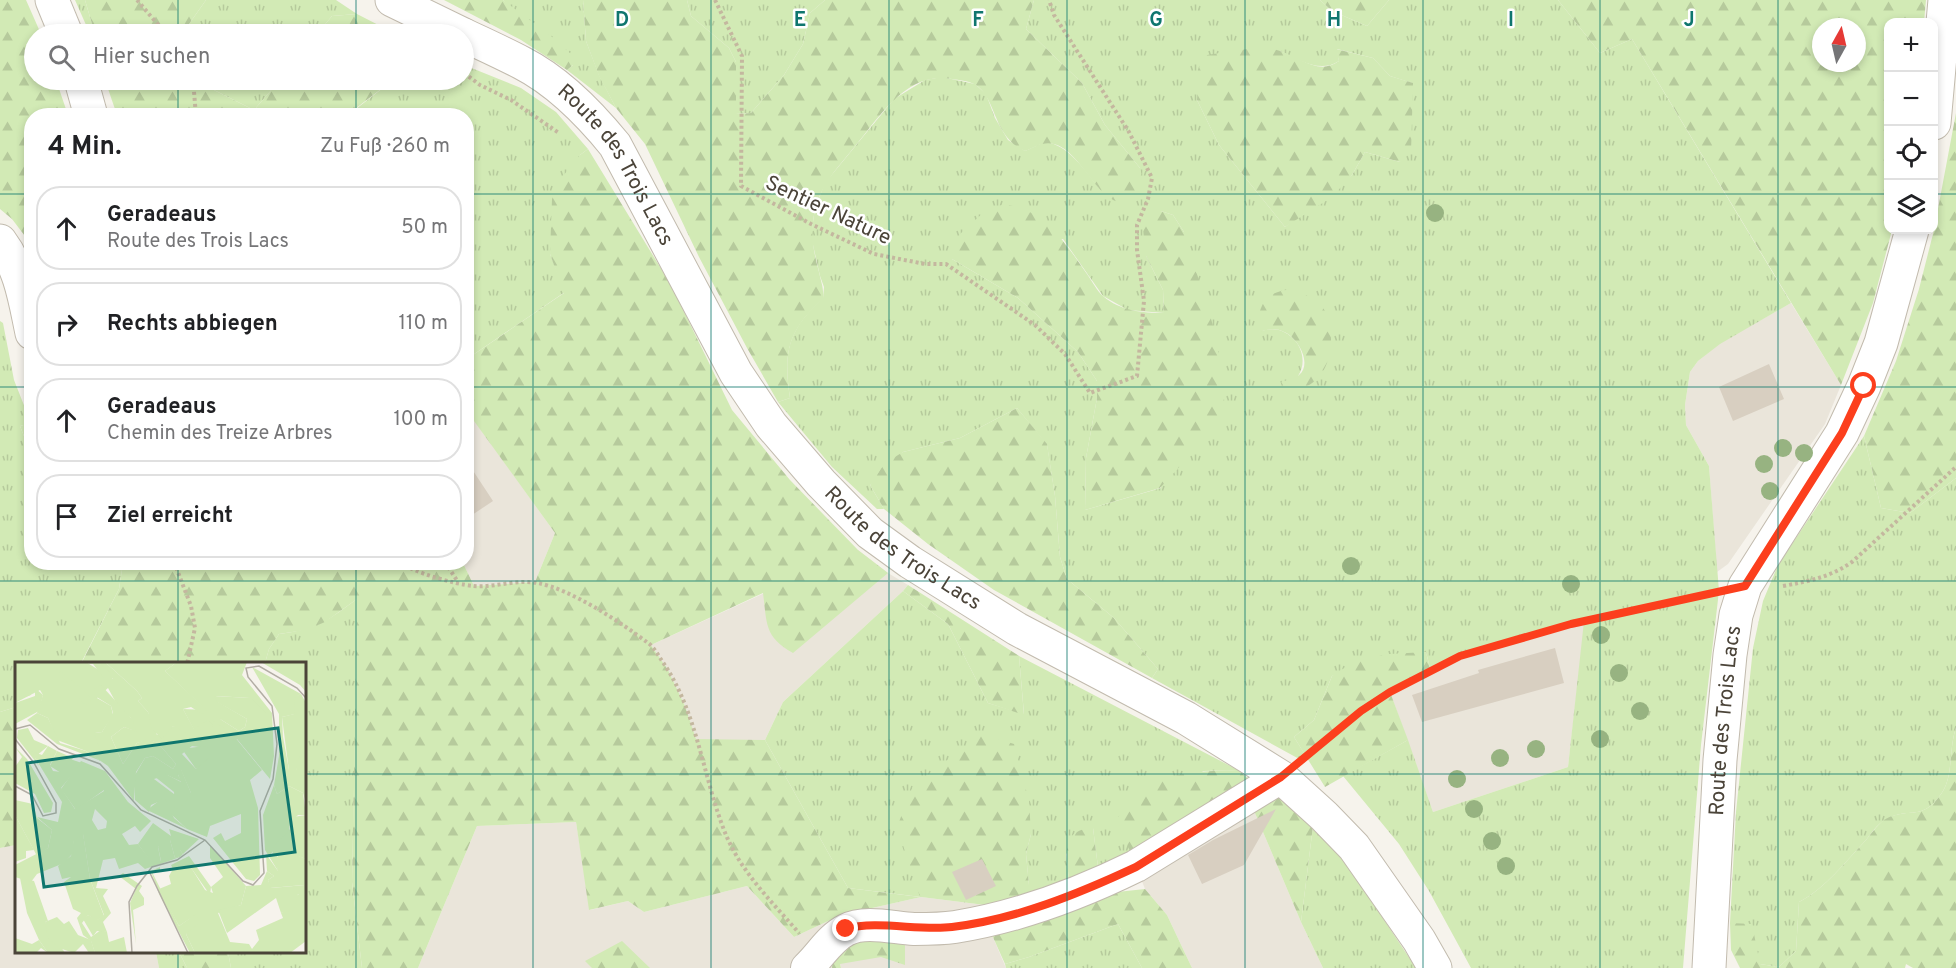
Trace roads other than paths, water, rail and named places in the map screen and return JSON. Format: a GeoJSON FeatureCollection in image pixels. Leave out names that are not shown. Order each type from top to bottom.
{"type":"FeatureCollection","features":[{"type":"Feature","properties":{"kind":"street"},"geometry":{"type":"LineString","coordinates":[[52,0],[62,24]]}},
{"type":"Feature","properties":{"kind":"street","name":"Route des Trois Lacs"},"geometry":{"type":"LineString","coordinates":[[392,0],[441,24]]}},
{"type":"Feature","properties":{"kind":"street"},"geometry":{"type":"LineString","coordinates":[[1938,82],[1946,0]]}},
{"type":"Feature","properties":{"kind":"street","name":"Route des Trois Lacs"},"geometry":{"type":"LineString","coordinates":[[474,40],[524,63],[563,90],[592,117],[615,145],[736,373],[771,425],[821,483],[870,533],[910,562],[1017,629],[1186,718],[1281,777],[1354,847],[1419,940],[1435,968]]}},
{"type":"Feature","properties":{"kind":"street"},"geometry":{"type":"LineString","coordinates":[[84,90],[89,108]]}},
{"type":"Feature","properties":{"kind":"street","name":"Route des Trois Lacs"},"geometry":{"type":"LineString","coordinates":[[1709,968],[1720,760],[1736,615],[1745,586],[1842,433],[1860,395],[1881,343],[1911,234]]}},
{"type":"Feature","properties":{"kind":"street"},"geometry":{"type":"LineString","coordinates":[[0,242],[8,253],[21,282],[24,296]]}},
{"type":"Feature","properties":{"kind":"street"},"geometry":{"type":"LineString","coordinates":[[816,964],[833,939],[846,929],[860,925],[914,928],[953,927],[993,920],[1045,905],[1112,879],[1136,867],[1281,777]]}}]}
